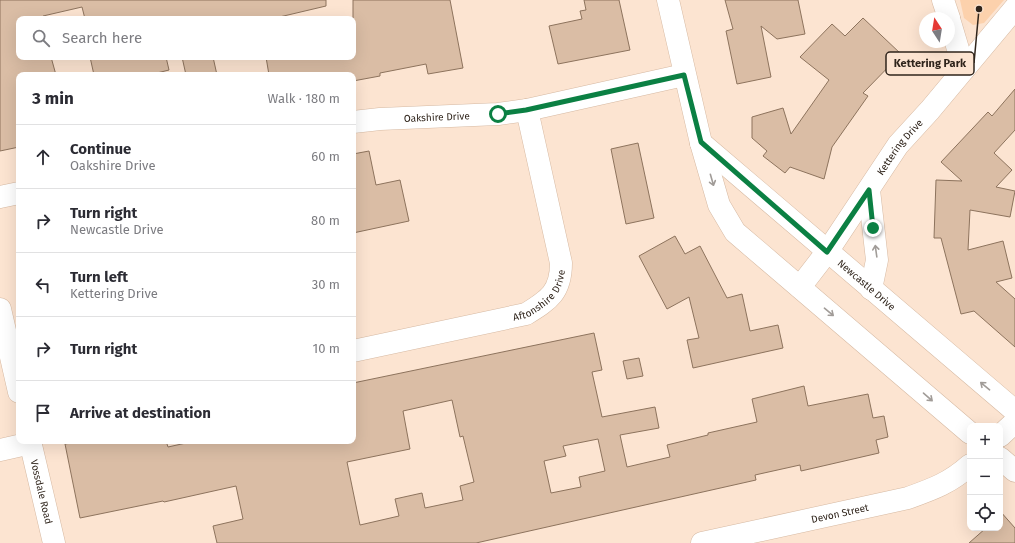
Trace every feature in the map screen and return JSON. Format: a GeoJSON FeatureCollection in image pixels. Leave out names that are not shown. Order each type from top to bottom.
{"type":"FeatureCollection","features":[{"type":"Feature","properties":{"kind":"street"},"geometry":{"type":"LineString","coordinates":[[668,0],[684,75],[719,205],[735,232],[967,430]]}},
{"type":"Feature","properties":{"kind":"street"},"geometry":{"type":"LineString","coordinates":[[944,0],[947,12]]}},
{"type":"Feature","properties":{"kind":"street","name":"Kettering Drive"},"geometry":{"type":"LineString","coordinates":[[800,287],[827,252],[898,145],[1015,8]]}},
{"type":"Feature","properties":{"kind":"street"},"geometry":{"type":"LineString","coordinates":[[955,38],[964,69]]}},
{"type":"Feature","properties":{"kind":"street","name":"Oakshire Drive"},"geometry":{"type":"LineString","coordinates":[[356,122],[380,119],[498,114],[526,110],[684,75]]}},
{"type":"Feature","properties":{"kind":"street","name":"Aftonshire Drive"},"geometry":{"type":"LineString","coordinates":[[356,350],[526,314],[543,304],[555,291],[561,278],[561,263],[526,110]]}},
{"type":"Feature","properties":{"kind":"street","name":"Newcastle Drive"},"geometry":{"type":"LineString","coordinates":[[701,142],[827,252],[1015,411]]}},
{"type":"Feature","properties":{"kind":"street"},"geometry":{"type":"LineString","coordinates":[[869,190],[877,260],[871,289]]}},
{"type":"Feature","properties":{"kind":"street"},"geometry":{"type":"LineString","coordinates":[[0,197],[16,194]]}},
{"type":"Feature","properties":{"kind":"street"},"geometry":{"type":"LineString","coordinates":[[0,309],[16,379]]}},
{"type":"Feature","properties":{"kind":"street"},"geometry":{"type":"LineString","coordinates":[[1003,433],[1015,422]]}},
{"type":"Feature","properties":{"kind":"street"},"geometry":{"type":"LineString","coordinates":[[0,450],[22,444]]}},
{"type":"Feature","properties":{"kind":"street","name":"Vossdale Road"},"geometry":{"type":"LineString","coordinates":[[30,444],[54,543]]}},
{"type":"Feature","properties":{"kind":"street"},"geometry":{"type":"LineString","coordinates":[[1001,459],[1015,471]]}},
{"type":"Feature","properties":{"kind":"street","name":"Devon Street"},"geometry":{"type":"LineString","coordinates":[[702,543],[908,498],[937,488],[956,478],[967,468]]}},
{"type":"Feature","properties":{"kind":"shaded area"},"geometry":{"type":"Polygon","coordinates":[[[960,0],[1004,0],[984,23],[973,25],[964,18],[960,0]]]}},
{"type":"Feature","properties":{"kind":"building"},"geometry":{"type":"Polygon","coordinates":[[[0,0],[326,0],[326,6],[284,16],[84,16],[82,7],[43,16],[16,16],[16,60],[52,60],[55,72],[16,72],[16,148],[0,151],[0,0]]]}},
{"type":"Feature","properties":{"kind":"building"},"geometry":{"type":"Polygon","coordinates":[[[353,0],[450,0],[463,68],[428,74],[426,64],[380,73],[380,76],[356,80],[356,72],[268,72],[266,60],[356,60],[356,16],[353,16],[353,0]]]}},
{"type":"Feature","properties":{"kind":"building"},"geometry":{"type":"Polygon","coordinates":[[[584,0],[619,0],[630,50],[558,64],[549,26],[582,19],[580,11],[586,10],[584,0]]]}},
{"type":"Feature","properties":{"kind":"building"},"geometry":{"type":"Polygon","coordinates":[[[725,0],[798,0],[805,34],[777,39],[761,26],[771,77],[737,84],[726,31],[733,29],[725,0]]]}},
{"type":"Feature","properties":{"kind":"building"},"geometry":{"type":"Polygon","coordinates":[[[863,18],[901,54],[863,93],[868,96],[832,147],[824,179],[790,167],[785,173],[763,156],[767,151],[752,138],[752,117],[783,108],[791,134],[829,80],[800,57],[832,24],[845,36],[863,18]]]}},
{"type":"Feature","properties":{"kind":"building"},"geometry":{"type":"Polygon","coordinates":[[[91,60],[167,60],[169,70],[161,72],[93,72],[91,60]]]}},
{"type":"Feature","properties":{"kind":"building"},"geometry":{"type":"Polygon","coordinates":[[[183,60],[214,60],[216,72],[185,72],[183,60]]]}},
{"type":"Feature","properties":{"kind":"building"},"geometry":{"type":"Polygon","coordinates":[[[1015,89],[1015,130],[994,153],[1012,170],[996,187],[1015,191],[1010,217],[970,210],[968,250],[1003,241],[1012,278],[996,282],[1015,299],[1015,347],[974,311],[961,314],[941,238],[934,238],[936,180],[962,181],[941,162],[988,112],[992,116],[1015,89]]]}},
{"type":"Feature","properties":{"kind":"building"},"geometry":{"type":"Polygon","coordinates":[[[638,143],[654,218],[626,224],[611,149],[638,143]]]}},
{"type":"Feature","properties":{"kind":"building"},"geometry":{"type":"Polygon","coordinates":[[[369,151],[376,185],[400,180],[409,221],[356,232],[356,153],[369,151]]]}},
{"type":"Feature","properties":{"kind":"building"},"geometry":{"type":"Polygon","coordinates":[[[675,236],[685,254],[700,246],[727,298],[742,294],[750,331],[778,325],[783,348],[693,368],[687,340],[699,338],[689,297],[667,309],[639,256],[675,236]]]}},
{"type":"Feature","properties":{"kind":"building"},"geometry":{"type":"Polygon","coordinates":[[[594,333],[602,370],[592,372],[602,417],[655,407],[659,428],[620,435],[627,467],[670,457],[667,445],[708,435],[708,433],[757,422],[752,399],[804,386],[808,406],[868,394],[873,418],[884,416],[888,437],[876,440],[879,453],[801,471],[800,465],[755,475],[756,480],[476,543],[217,543],[213,526],[243,519],[236,486],[164,502],[80,518],[65,444],[167,444],[168,447],[182,444],[356,444],[356,382],[594,333]],[[452,400],[403,411],[410,449],[347,462],[360,525],[399,516],[395,499],[422,493],[425,508],[463,500],[460,486],[474,482],[463,436],[460,437],[452,400]],[[598,439],[563,446],[566,456],[544,461],[551,493],[581,487],[579,477],[605,471],[598,439]]]}},
{"type":"Feature","properties":{"kind":"building"},"geometry":{"type":"Polygon","coordinates":[[[639,358],[643,376],[627,379],[623,361],[639,358]]]}},
{"type":"Feature","properties":{"kind":"building"},"geometry":{"type":"Polygon","coordinates":[[[1003,514],[1015,528],[1015,543],[969,543],[983,531],[1003,531],[1003,514]]]}},
{"type":"Feature","properties":{"kind":"place","name":"Kettering Park"},"geometry":{"type":"Point","coordinates":[979,9]}},
{"type":"Feature","properties":{"kind":"route"},"geometry":{"type":"LineString","coordinates":[[498,114],[526,110],[684,75],[701,142],[827,252],[869,190],[873,228]]}}]}
